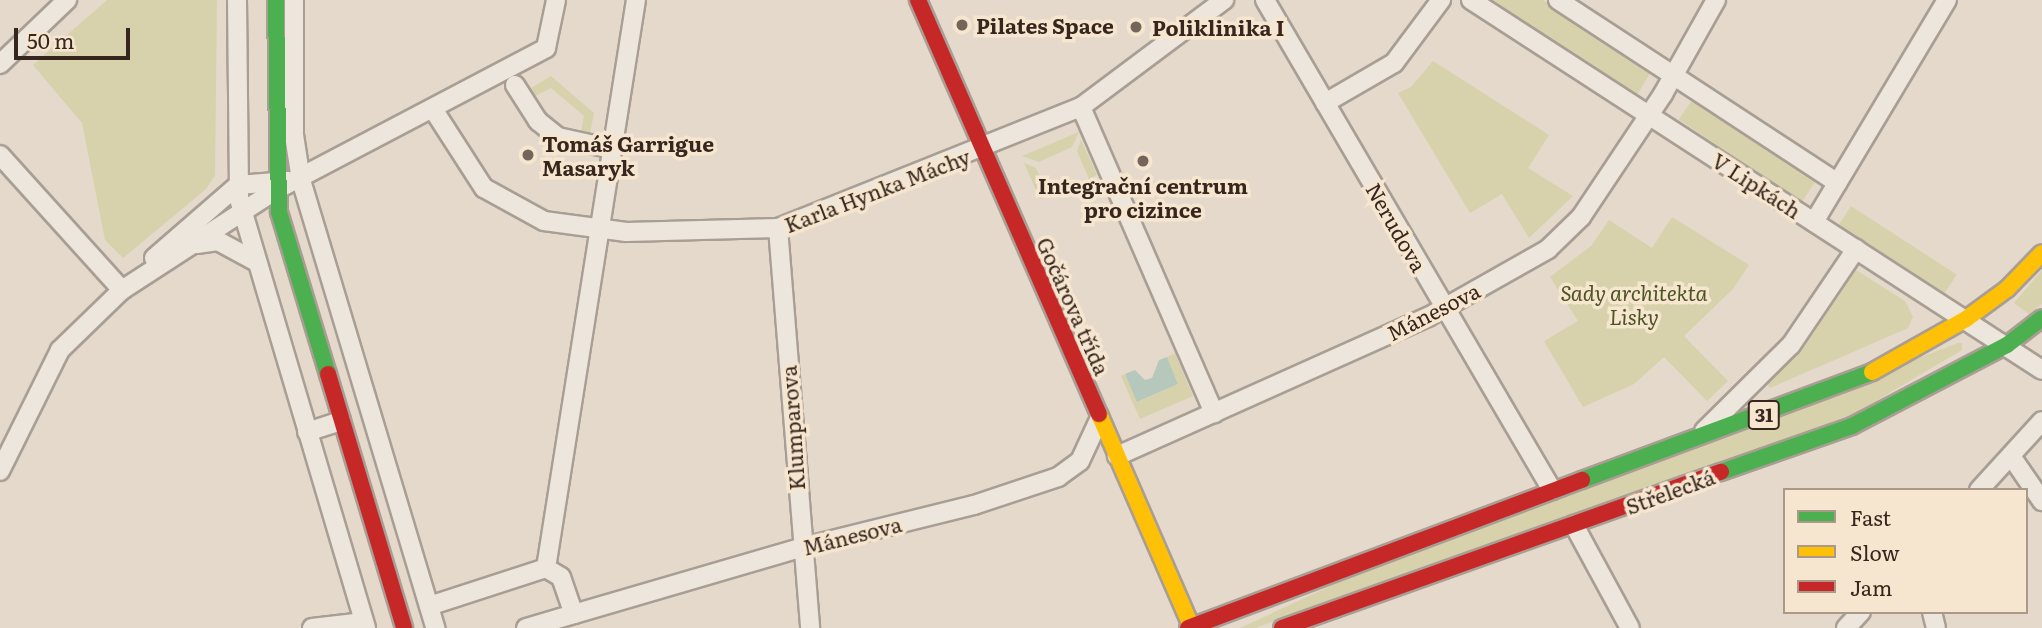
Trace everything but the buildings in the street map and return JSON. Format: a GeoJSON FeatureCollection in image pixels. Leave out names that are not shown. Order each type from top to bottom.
{"type":"FeatureCollection","features":[{"type":"Feature","properties":{"kind":"main road"},"geometry":{"type":"LineString","coordinates":[[276,0],[276,186],[341,421],[404,628]]}},
{"type":"Feature","properties":{"kind":"main road","name":"Gočárova třída"},"geometry":{"type":"LineString","coordinates":[[918,0],[1191,628]]}},
{"type":"Feature","properties":{"kind":"main road","name":"Střelecká"},"geometry":{"type":"LineString","coordinates":[[1191,628],[1552,490],[1693,441],[1875,371],[1966,319],[2007,289],[2042,253]]}},
{"type":"Feature","properties":{"kind":"main road","name":"Střelecká"},"geometry":{"type":"LineString","coordinates":[[1282,628],[1852,426],[2007,345],[2042,318]]}},
{"type":"Feature","properties":{"kind":"street"},"geometry":{"type":"LineString","coordinates":[[0,64],[67,0]]}},
{"type":"Feature","properties":{"kind":"street"},"geometry":{"type":"LineString","coordinates":[[237,0],[240,200],[255,261],[365,625],[312,628]]}},
{"type":"Feature","properties":{"kind":"street"},"geometry":{"type":"LineString","coordinates":[[295,0],[294,135],[302,180],[435,628]]}},
{"type":"Feature","properties":{"kind":"street"},"geometry":{"type":"LineString","coordinates":[[0,471],[60,350],[128,286],[240,200],[276,186],[302,180],[546,48],[556,0]]}},
{"type":"Feature","properties":{"kind":"street"},"geometry":{"type":"LineString","coordinates":[[545,568],[602,231],[636,0]]}},
{"type":"Feature","properties":{"kind":"street","name":"Karla Hynka Máchy"},"geometry":{"type":"LineString","coordinates":[[433,109],[465,165],[484,188],[544,221],[602,231],[778,228],[983,149],[1081,107],[1224,0]]}},
{"type":"Feature","properties":{"kind":"street","name":"Nerudova"},"geometry":{"type":"LineString","coordinates":[[1265,0],[1552,490]]}},
{"type":"Feature","properties":{"kind":"street"},"geometry":{"type":"LineString","coordinates":[[1325,103],[1394,63],[1441,0]]}},
{"type":"Feature","properties":{"kind":"street","name":"V Lipkách"},"geometry":{"type":"LineString","coordinates":[[1471,0],[2042,370]]}},
{"type":"Feature","properties":{"kind":"street"},"geometry":{"type":"LineString","coordinates":[[1558,0],[1838,183]]}},
{"type":"Feature","properties":{"kind":"street","name":"Mánesova"},"geometry":{"type":"LineString","coordinates":[[1117,456],[1444,308],[1548,249],[1568,231],[1650,114],[1716,0]]}},
{"type":"Feature","properties":{"kind":"street"},"geometry":{"type":"LineString","coordinates":[[1814,222],[1947,0]]}},
{"type":"Feature","properties":{"kind":"street"},"geometry":{"type":"LineString","coordinates":[[514,85],[547,130],[612,149]]}},
{"type":"Feature","properties":{"kind":"street"},"geometry":{"type":"LineString","coordinates":[[1081,107],[1214,412]]}},
{"type":"Feature","properties":{"kind":"street"},"geometry":{"type":"LineString","coordinates":[[0,155],[128,286]]}},
{"type":"Feature","properties":{"kind":"street"},"geometry":{"type":"LineString","coordinates":[[128,286],[190,245],[240,200],[276,186]]}},
{"type":"Feature","properties":{"kind":"street","name":"Klumparova"},"geometry":{"type":"LineString","coordinates":[[778,228],[800,548],[810,594],[810,628]]}},
{"type":"Feature","properties":{"kind":"street"},"geometry":{"type":"LineString","coordinates":[[190,245],[218,242],[255,261]]}},
{"type":"Feature","properties":{"kind":"street","name":"Střelecká"},"geometry":{"type":"LineString","coordinates":[[1693,441],[1791,345],[1856,249]]}},
{"type":"Feature","properties":{"kind":"street","name":"Mánesova"},"geometry":{"type":"LineString","coordinates":[[526,628],[800,548],[974,505],[1058,477],[1080,461],[1100,418]]}},
{"type":"Feature","properties":{"kind":"street"},"geometry":{"type":"LineString","coordinates":[[307,432],[341,421]]}},
{"type":"Feature","properties":{"kind":"street"},"geometry":{"type":"LineString","coordinates":[[1981,488],[2042,421]]}},
{"type":"Feature","properties":{"kind":"street"},"geometry":{"type":"LineString","coordinates":[[2011,456],[2042,501]]}},
{"type":"Feature","properties":{"kind":"street"},"geometry":{"type":"LineString","coordinates":[[382,556],[399,505]]}},
{"type":"Feature","properties":{"kind":"street"},"geometry":{"type":"LineString","coordinates":[[1574,525],[1630,628]]}},
{"type":"Feature","properties":{"kind":"street"},"geometry":{"type":"LineString","coordinates":[[429,606],[545,568],[561,577],[574,614]]}},
{"type":"Feature","properties":{"kind":"street"},"geometry":{"type":"LineString","coordinates":[[1846,628],[1859,614]]}},
{"type":"Feature","properties":{"kind":"green space"},"geometry":{"type":"Polygon","coordinates":[[[107,0],[217,0],[215,176],[205,190],[123,258],[105,240],[82,123],[33,65],[107,0]]]}},
{"type":"Feature","properties":{"kind":"green space"},"geometry":{"type":"Polygon","coordinates":[[[1489,0],[1543,0],[1652,70],[1637,95],[1489,0]]]}},
{"type":"Feature","properties":{"kind":"green space","name":"Sady architekta Lisky"},"geometry":{"type":"Polygon","coordinates":[[[1433,61],[1549,135],[1528,168],[1573,196],[1529,238],[1502,194],[1470,213],[1398,93],[1411,87],[1433,61]]]}},
{"type":"Feature","properties":{"kind":"green space"},"geometry":{"type":"Polygon","coordinates":[[[551,76],[594,113],[590,133],[581,131],[584,116],[551,88],[535,96],[531,88],[551,76]]]}},
{"type":"Feature","properties":{"kind":"green space"},"geometry":{"type":"Polygon","coordinates":[[[1694,97],[1817,180],[1802,202],[1679,119],[1694,97]]]}},
{"type":"Feature","properties":{"kind":"green space"},"geometry":{"type":"Polygon","coordinates":[[[1079,132],[1072,147],[1039,162],[1022,156],[1079,132]]]}},
{"type":"Feature","properties":{"kind":"green space"},"geometry":{"type":"Polygon","coordinates":[[[1081,140],[1097,175],[1089,179],[1077,151],[1081,140]]]}},
{"type":"Feature","properties":{"kind":"green space"},"geometry":{"type":"Polygon","coordinates":[[[1024,163],[1036,168],[1049,196],[1040,199],[1024,163]]]}},
{"type":"Feature","properties":{"kind":"green space"},"geometry":{"type":"Polygon","coordinates":[[[1851,206],[1957,275],[1945,293],[1839,224],[1851,206]]]}},
{"type":"Feature","properties":{"kind":"green space","name":"Sady architekta Lisky"},"geometry":{"type":"Polygon","coordinates":[[[1672,217],[1749,265],[1733,289],[1684,336],[1728,381],[1707,401],[1664,357],[1634,384],[1583,407],[1544,341],[1578,321],[1550,277],[1591,246],[1609,220],[1652,248],[1672,217]]]}},
{"type":"Feature","properties":{"kind":"green space"},"geometry":{"type":"Polygon","coordinates":[[[1856,270],[1905,301],[1913,317],[1908,328],[1770,388],[1767,383],[1807,343],[1856,270]]]}},
{"type":"Feature","properties":{"kind":"green space"},"geometry":{"type":"Polygon","coordinates":[[[2042,270],[2042,304],[2029,314],[2014,303],[2042,270]]]}},
{"type":"Feature","properties":{"kind":"green space"},"geometry":{"type":"Polygon","coordinates":[[[1962,343],[1962,350],[1849,417],[1255,628],[1240,628],[1387,560],[1962,343]]]}},
{"type":"Feature","properties":{"kind":"green space"},"geometry":{"type":"Polygon","coordinates":[[[1175,353],[1193,396],[1140,419],[1121,376],[1125,374],[1138,402],[1178,384],[1167,357],[1175,353]]]}},
{"type":"Feature","properties":{"kind":"shaded area"},"geometry":{"type":"Polygon","coordinates":[[[1167,357],[1178,384],[1137,402],[1125,374],[1135,370],[1145,380],[1152,378],[1159,360],[1167,357]]]}},
{"type":"Feature","properties":{"kind":"traffic: fast"},"geometry":{"type":"LineString","coordinates":[[276,0],[279,212],[328,374]]}},
{"type":"Feature","properties":{"kind":"traffic: fast"},"geometry":{"type":"LineString","coordinates":[[1721,472],[1852,426],[2007,345],[2042,318]]}},
{"type":"Feature","properties":{"kind":"traffic: fast"},"geometry":{"type":"LineString","coordinates":[[1582,480],[1872,372]]}},
{"type":"Feature","properties":{"kind":"traffic: slow"},"geometry":{"type":"LineString","coordinates":[[1872,372],[1966,319],[2007,289],[2042,253]]}},
{"type":"Feature","properties":{"kind":"traffic: slow"},"geometry":{"type":"LineString","coordinates":[[1099,414],[1192,628]]}},
{"type":"Feature","properties":{"kind":"traffic: jam"},"geometry":{"type":"LineString","coordinates":[[918,0],[1099,414]]}},
{"type":"Feature","properties":{"kind":"traffic: jam"},"geometry":{"type":"LineString","coordinates":[[328,374],[404,628]]}},
{"type":"Feature","properties":{"kind":"traffic: jam"},"geometry":{"type":"LineString","coordinates":[[1282,628],[1721,472]]}},
{"type":"Feature","properties":{"kind":"traffic: jam"},"geometry":{"type":"LineString","coordinates":[[1188,628],[1582,480]]}},
{"type":"Feature","properties":{"kind":"place","name":"Pilates Space"},"geometry":{"type":"Point","coordinates":[962,25]}},
{"type":"Feature","properties":{"kind":"place","name":"Poliklinika I"},"geometry":{"type":"Point","coordinates":[1136,27]}},
{"type":"Feature","properties":{"kind":"place","name":"Tomáš Garrigue Masaryk"},"geometry":{"type":"Point","coordinates":[528,155]}},
{"type":"Feature","properties":{"kind":"place","name":"Integrační centrum pro cizince"},"geometry":{"type":"Point","coordinates":[1143,161]}}]}
